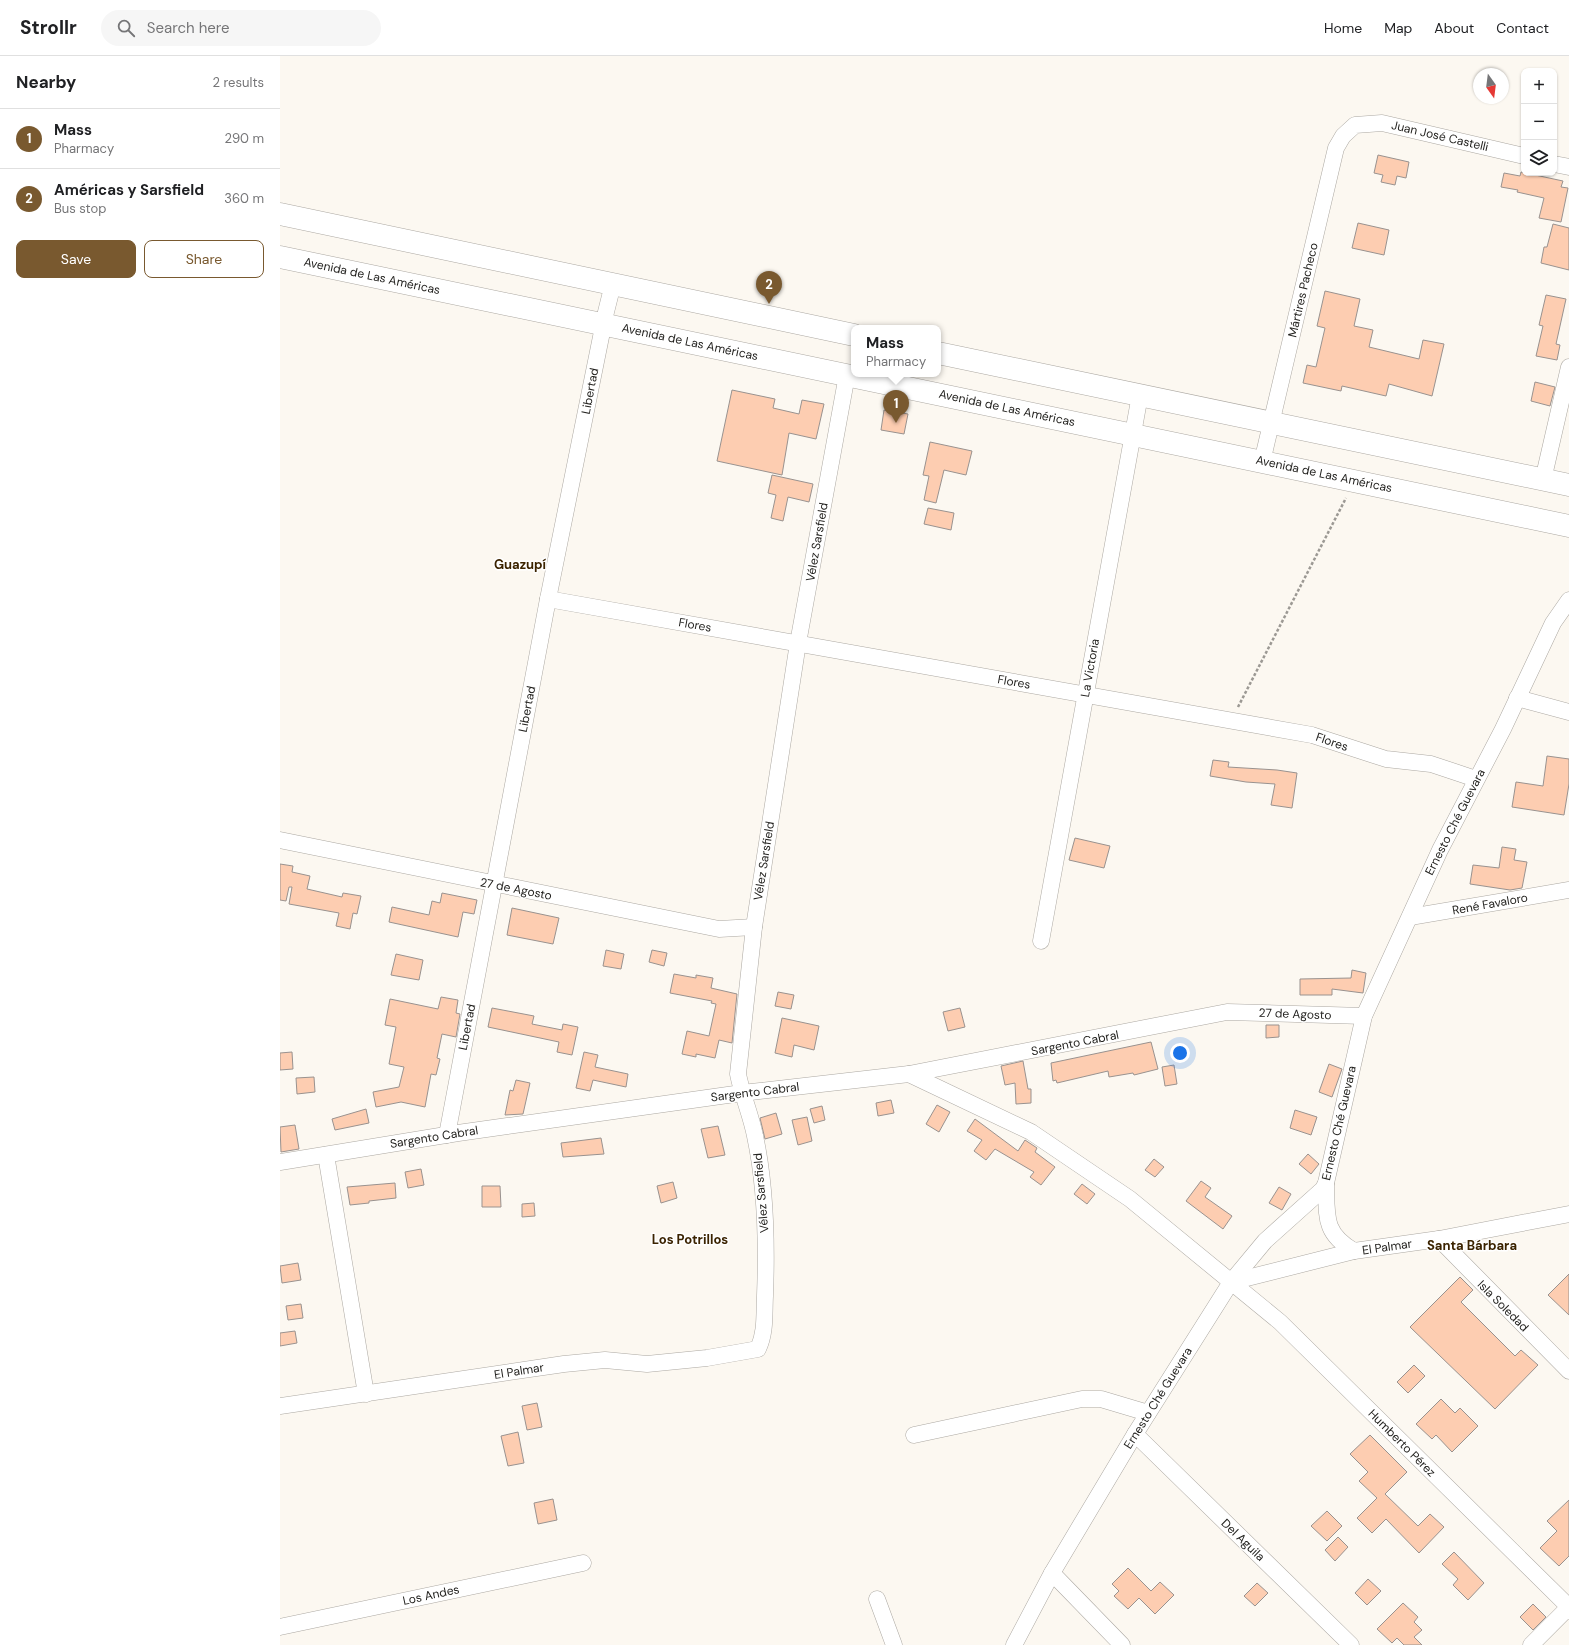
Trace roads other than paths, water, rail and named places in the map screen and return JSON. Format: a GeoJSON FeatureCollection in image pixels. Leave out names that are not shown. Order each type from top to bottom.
{"type":"FeatureCollection","features":[{"type":"Feature","properties":{"kind":"main road"},"geometry":{"type":"LineString","coordinates":[[280,214],[851,334]]}},
{"type":"Feature","properties":{"kind":"main road","name":"Avenida de Las Américas"},"geometry":{"type":"LineString","coordinates":[[280,256],[851,376]]}},
{"type":"Feature","properties":{"kind":"main road"},"geometry":{"type":"LineString","coordinates":[[941,354],[1569,485]]}},
{"type":"Feature","properties":{"kind":"main road","name":"Avenida de Las Américas"},"geometry":{"type":"LineString","coordinates":[[857,377],[1569,526]]}},
{"type":"Feature","properties":{"kind":"street","name":"Juan José Castelli"},"geometry":{"type":"LineString","coordinates":[[1354,125],[1382,123],[1521,155]]}},
{"type":"Feature","properties":{"kind":"street","name":"Mártires Pacheco"},"geometry":{"type":"LineString","coordinates":[[1262,462],[1336,148],[1343,136],[1354,125]]}},
{"type":"Feature","properties":{"kind":"street"},"geometry":{"type":"LineString","coordinates":[[1557,165],[1569,167]]}},
{"type":"Feature","properties":{"kind":"street","name":"Libertad"},"geometry":{"type":"LineString","coordinates":[[447,1135],[548,599],[613,284]]}},
{"type":"Feature","properties":{"kind":"street"},"geometry":{"type":"LineString","coordinates":[[1543,480],[1569,367]]}},
{"type":"Feature","properties":{"kind":"street","name":"Vélez Sarsfield"},"geometry":{"type":"LineString","coordinates":[[758,1349],[763,1337],[766,1274],[764,1217],[760,1163],[755,1134],[742,1093],[738,1074],[754,927],[798,643],[847,375]]}},
{"type":"Feature","properties":{"kind":"street","name":"La Victoria"},"geometry":{"type":"LineString","coordinates":[[1041,941],[1140,395]]}},
{"type":"Feature","properties":{"kind":"street","name":"Flores"},"geometry":{"type":"LineString","coordinates":[[548,599],[1312,735],[1386,759],[1431,764],[1476,780]]}},
{"type":"Feature","properties":{"kind":"street","name":"Ernesto Ché Guevara"},"geometry":{"type":"LineString","coordinates":[[1014,1645],[1052,1573],[1135,1434],[1231,1282],[1265,1241],[1323,1189],[1326,1184],[1364,1016],[1440,850],[1553,623],[1569,600]]}},
{"type":"Feature","properties":{"kind":"street"},"geometry":{"type":"LineString","coordinates":[[1517,698],[1569,712]]}},
{"type":"Feature","properties":{"kind":"street","name":"27 de Agosto"},"geometry":{"type":"LineString","coordinates":[[280,840],[719,929],[754,927]]}},
{"type":"Feature","properties":{"kind":"street","name":"René Favaloro"},"geometry":{"type":"LineString","coordinates":[[1410,917],[1569,890]]}},
{"type":"Feature","properties":{"kind":"street","name":"27 de Agosto"},"geometry":{"type":"LineString","coordinates":[[1228,1012],[1364,1016]]}},
{"type":"Feature","properties":{"kind":"street","name":"Sargento Cabral"},"geometry":{"type":"LineString","coordinates":[[280,1162],[447,1135],[742,1093],[909,1074],[1228,1012]]}},
{"type":"Feature","properties":{"kind":"street","name":"Humberto Pérez"},"geometry":{"type":"LineString","coordinates":[[909,1074],[1031,1132],[1130,1199],[1280,1322],[1569,1607]]}},
{"type":"Feature","properties":{"kind":"street"},"geometry":{"type":"LineString","coordinates":[[326,1155],[366,1394]]}},
{"type":"Feature","properties":{"kind":"street"},"geometry":{"type":"LineString","coordinates":[[1326,1184],[1327,1218],[1339,1243],[1354,1252]]}},
{"type":"Feature","properties":{"kind":"street","name":"El Palmar"},"geometry":{"type":"LineString","coordinates":[[1231,1282],[1354,1252],[1438,1239],[1569,1214]]}},
{"type":"Feature","properties":{"kind":"street","name":"Isla Soledad"},"geometry":{"type":"LineString","coordinates":[[1438,1239],[1569,1371]]}},
{"type":"Feature","properties":{"kind":"street","name":"El Palmar"},"geometry":{"type":"LineString","coordinates":[[280,1406],[564,1364],[605,1360],[647,1364],[707,1358],[758,1349]]}},
{"type":"Feature","properties":{"kind":"street"},"geometry":{"type":"LineString","coordinates":[[914,1435],[1082,1399],[1101,1399],[1148,1413]]}},
{"type":"Feature","properties":{"kind":"street","name":"Del Aguila"},"geometry":{"type":"LineString","coordinates":[[1135,1434],[1351,1645]]}},
{"type":"Feature","properties":{"kind":"street","name":"Los Andes"},"geometry":{"type":"LineString","coordinates":[[280,1627],[583,1563]]}},
{"type":"Feature","properties":{"kind":"street"},"geometry":{"type":"LineString","coordinates":[[1052,1573],[1122,1645]]}},
{"type":"Feature","properties":{"kind":"street"},"geometry":{"type":"LineString","coordinates":[[877,1599],[894,1645]]}},
{"type":"Feature","properties":{"kind":"street"},"geometry":{"type":"LineString","coordinates":[[1531,1645],[1569,1607]]}},
{"type":"Feature","properties":{"kind":"place","name":"Américas y Sarsfield"},"geometry":{"type":"Point","coordinates":[769,304]}},
{"type":"Feature","properties":{"kind":"place","name":"Mass"},"geometry":{"type":"Point","coordinates":[896,423]}},
{"type":"Feature","properties":{"kind":"district","name":"Guazupí"},"geometry":{"type":"Point","coordinates":[520,564]}},
{"type":"Feature","properties":{"kind":"district","name":"Los Potrillos"},"geometry":{"type":"Point","coordinates":[690,1239]}},
{"type":"Feature","properties":{"kind":"district","name":"Santa Bárbara"},"geometry":{"type":"Point","coordinates":[1472,1245]}}]}
